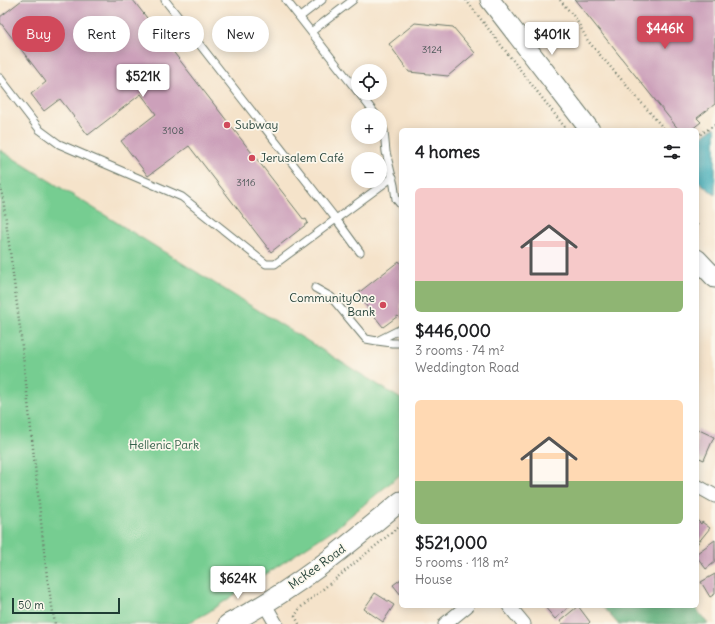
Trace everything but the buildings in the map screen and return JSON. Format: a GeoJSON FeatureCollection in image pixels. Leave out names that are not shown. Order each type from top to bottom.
{"type":"FeatureCollection","features":[{"type":"Feature","properties":{"kind":"main road"},"geometry":{"type":"LineString","coordinates":[[490,0],[588,128]]}},
{"type":"Feature","properties":{"kind":"main road","name":"McKee Road"},"geometry":{"type":"LineString","coordinates":[[228,624],[306,577],[357,538],[399,503]]}},
{"type":"Feature","properties":{"kind":"street"},"geometry":{"type":"LineString","coordinates":[[699,487],[715,496]]}},
{"type":"Feature","properties":{"kind":"street"},"geometry":{"type":"LineString","coordinates":[[264,603],[276,624]]}},
{"type":"Feature","properties":{"kind":"street"},"geometry":{"type":"LineString","coordinates":[[445,624],[465,608]]}},
{"type":"Feature","properties":{"kind":"street"},"geometry":{"type":"LineString","coordinates":[[511,608],[524,624]]}},
{"type":"Feature","properties":{"kind":"lane"},"geometry":{"type":"LineString","coordinates":[[165,0],[336,219],[360,252]]}},
{"type":"Feature","properties":{"kind":"lane"},"geometry":{"type":"LineString","coordinates":[[286,0],[351,83]]}},
{"type":"Feature","properties":{"kind":"lane"},"geometry":{"type":"LineString","coordinates":[[300,17],[322,0]]}},
{"type":"Feature","properties":{"kind":"lane"},"geometry":{"type":"LineString","coordinates":[[311,32],[353,0]]}},
{"type":"Feature","properties":{"kind":"lane"},"geometry":{"type":"LineString","coordinates":[[0,78],[40,130],[59,144],[182,197],[266,264],[275,264],[393,177]]}},
{"type":"Feature","properties":{"kind":"lane"},"geometry":{"type":"LineString","coordinates":[[364,100],[371,108]]}},
{"type":"Feature","properties":{"kind":"lane"},"geometry":{"type":"LineString","coordinates":[[385,144],[393,177],[396,199],[399,203]]}},
{"type":"Feature","properties":{"kind":"lane"},"geometry":{"type":"LineString","coordinates":[[315,288],[331,296],[366,339],[399,343]]}},
{"type":"Feature","properties":{"kind":"lane"},"geometry":{"type":"LineString","coordinates":[[377,340],[399,330]]}},
{"type":"Feature","properties":{"kind":"path"},"geometry":{"type":"LineString","coordinates":[[466,0],[565,128]]}},
{"type":"Feature","properties":{"kind":"path"},"geometry":{"type":"LineString","coordinates":[[560,0],[576,19],[588,41],[663,128]]}},
{"type":"Feature","properties":{"kind":"path"},"geometry":{"type":"LineString","coordinates":[[699,135],[715,125]]}},
{"type":"Feature","properties":{"kind":"path"},"geometry":{"type":"LineString","coordinates":[[0,186],[3,198],[20,328],[46,577],[55,624]]}},
{"type":"Feature","properties":{"kind":"path"},"geometry":{"type":"LineString","coordinates":[[299,624],[295,616],[300,608],[399,527]]}},
{"type":"Feature","properties":{"kind":"green space","name":"Hellenic Park"},"geometry":{"type":"Polygon","coordinates":[[[0,150],[399,398],[399,476],[337,527],[207,613],[186,624],[0,624],[0,150]]]}},
{"type":"Feature","properties":{"kind":"green space"},"geometry":{"type":"Polygon","coordinates":[[[604,608],[696,608],[708,624],[618,624],[604,608]]]}},
{"type":"Feature","properties":{"kind":"water"},"geometry":{"type":"Polygon","coordinates":[[[715,127],[715,195],[699,182],[699,138],[715,127]]]}},
{"type":"Feature","properties":{"kind":"place","name":"Subway"},"geometry":{"type":"Point","coordinates":[227,125]}},
{"type":"Feature","properties":{"kind":"place","name":"Jerusalem Café"},"geometry":{"type":"Point","coordinates":[252,158]}},
{"type":"Feature","properties":{"kind":"place","name":"CommunityOne Bank"},"geometry":{"type":"Point","coordinates":[383,305]}}]}
